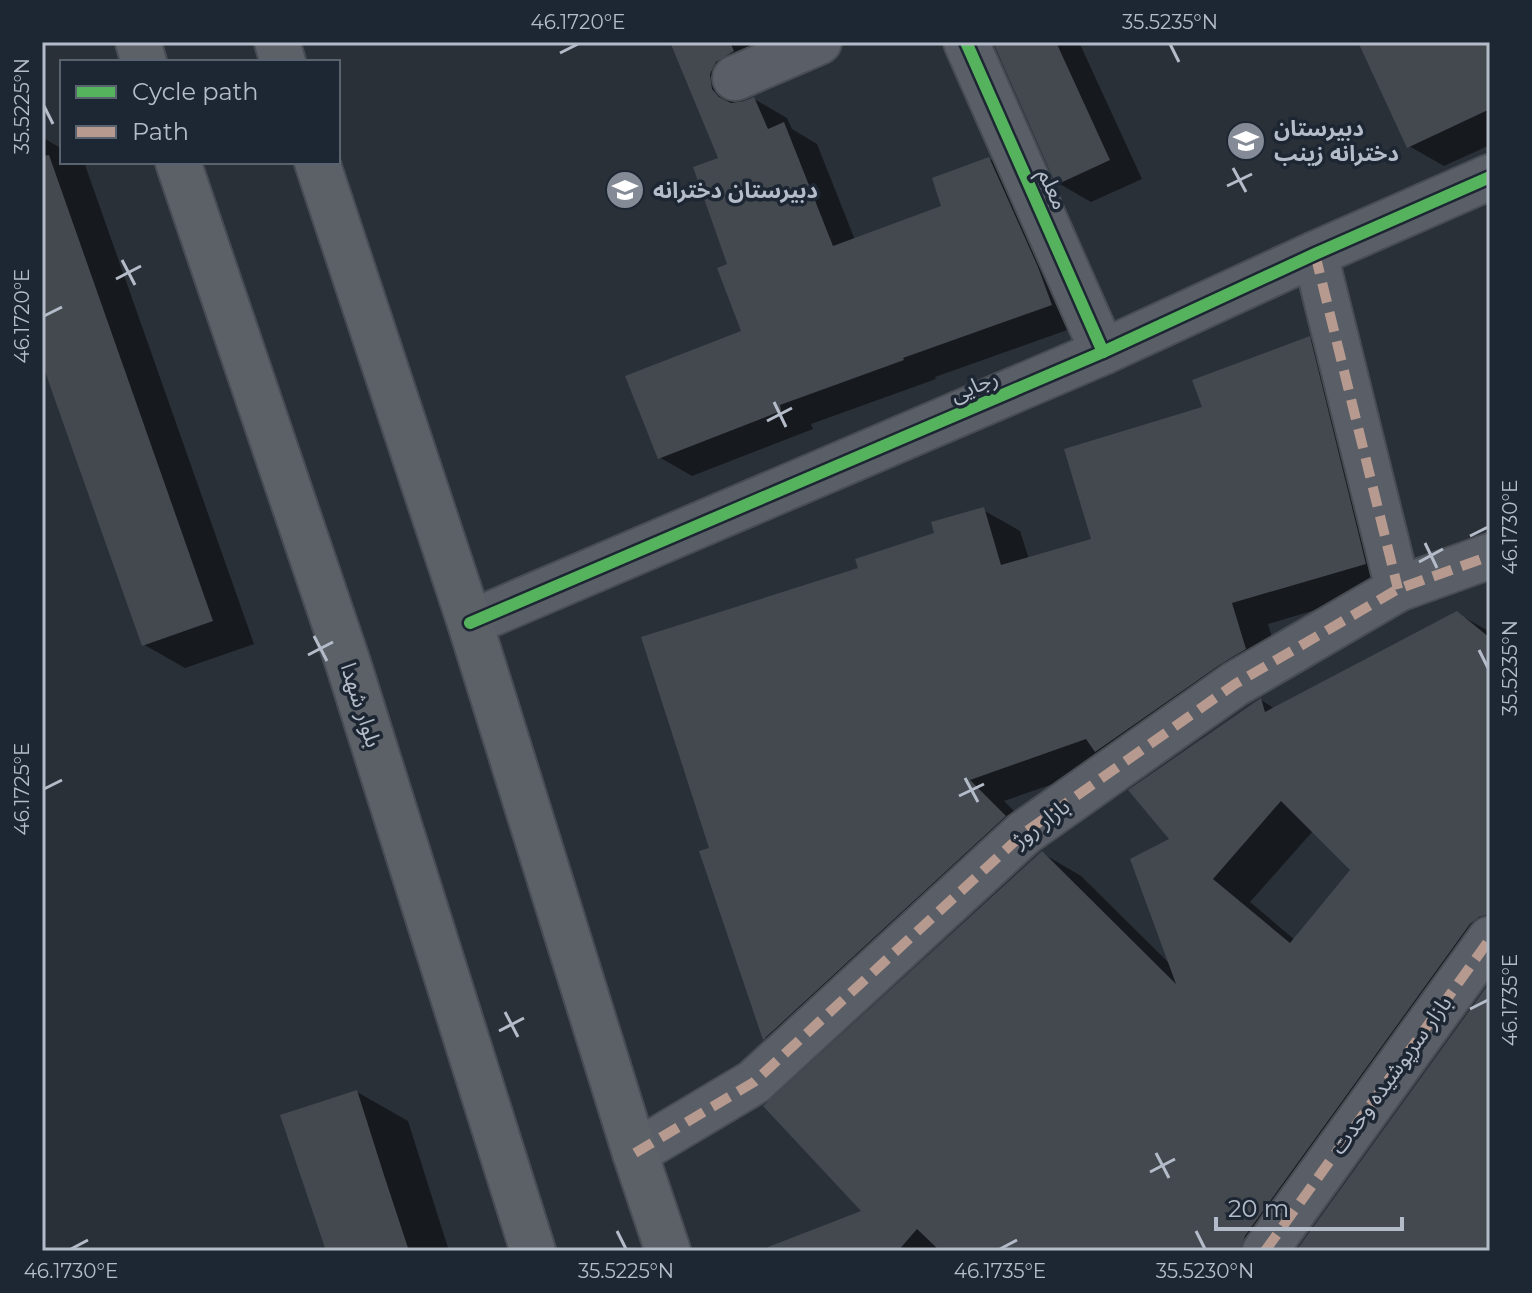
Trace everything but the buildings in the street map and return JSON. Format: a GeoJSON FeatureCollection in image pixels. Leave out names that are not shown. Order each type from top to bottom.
{"type":"FeatureCollection","features":[{"type":"Feature","properties":{"kind":"main road","name":"بلوار شهدا"},"geometry":{"type":"LineString","coordinates":[[179,164],[348,663],[533,1251]]}},
{"type":"Feature","properties":{"kind":"main road"},"geometry":{"type":"LineString","coordinates":[[318,164],[470,623],[668,1251]]}},
{"type":"Feature","properties":{"kind":"street"},"geometry":{"type":"LineString","coordinates":[[735,78],[819,42]]}},
{"type":"Feature","properties":{"kind":"street","name":"معلم"},"geometry":{"type":"LineString","coordinates":[[966,42],[1103,352]]}},
{"type":"Feature","properties":{"kind":"street","name":"رجایی"},"geometry":{"type":"LineString","coordinates":[[470,623],[1103,352],[1490,177]]}},
{"type":"Feature","properties":{"kind":"street"},"geometry":{"type":"LineString","coordinates":[[1315,254],[1398,589]]}},
{"type":"Feature","properties":{"kind":"street","name":"بازار روژ"},"geometry":{"type":"LineString","coordinates":[[635,1153],[754,1082],[1024,833],[1235,684],[1398,589],[1490,556]]}},
{"type":"Feature","properties":{"kind":"street","name":"بازار سرپوشیده وحدت"},"geometry":{"type":"LineString","coordinates":[[1265,1251],[1490,939]]}},
{"type":"Feature","properties":{"kind":"marked path"},"geometry":{"type":"LineString","coordinates":[[1315,254],[1398,589]]}},
{"type":"Feature","properties":{"kind":"marked path"},"geometry":{"type":"LineString","coordinates":[[635,1153],[754,1082],[1024,833],[1235,684],[1398,589],[1490,556]]}},
{"type":"Feature","properties":{"kind":"marked path"},"geometry":{"type":"LineString","coordinates":[[1265,1251],[1490,939]]}},
{"type":"Feature","properties":{"kind":"cycle path"},"geometry":{"type":"LineString","coordinates":[[966,42],[1103,352]]}},
{"type":"Feature","properties":{"kind":"cycle path"},"geometry":{"type":"LineString","coordinates":[[470,623],[1103,352],[1490,177]]}},
{"type":"Feature","properties":{"kind":"place","name":"دبیرستان دخترانه زینب"},"geometry":{"type":"Point","coordinates":[1246,141]}},
{"type":"Feature","properties":{"kind":"place","name":"دبیرستان دخترانه"},"geometry":{"type":"Point","coordinates":[625,190]}}]}
